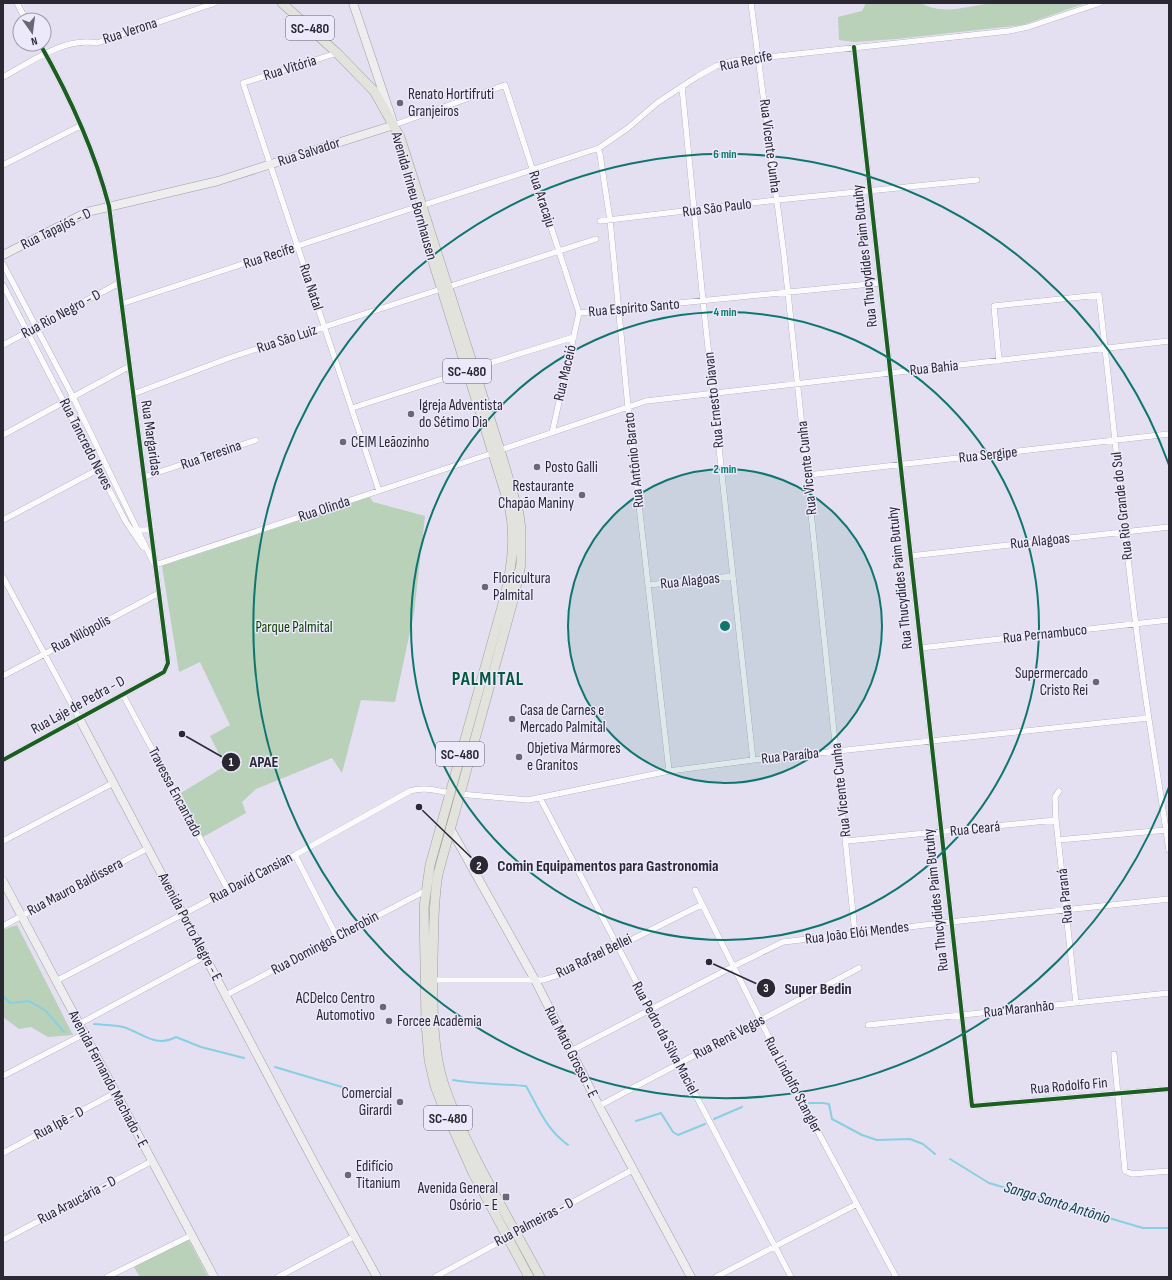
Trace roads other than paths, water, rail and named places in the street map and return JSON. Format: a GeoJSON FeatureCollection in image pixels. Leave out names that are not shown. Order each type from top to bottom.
{"type":"FeatureCollection","features":[{"type":"Feature","properties":{"kind":"main road","name":"SC-480"},"geometry":{"type":"LineString","coordinates":[[282,3],[338,54],[374,91],[394,125]]}},
{"type":"Feature","properties":{"kind":"main road","name":"Avenida Irineu Bornhausen"},"geometry":{"type":"LineString","coordinates":[[394,125],[400,137],[418,207],[471,369],[496,452],[513,530],[512,564],[505,596],[449,793],[430,865],[425,891],[429,980],[429,1060],[435,1086],[460,1147],[507,1236]]}},
{"type":"Feature","properties":{"kind":"main road","name":"Avenida Irineu Bornhausen"},"geometry":{"type":"LineString","coordinates":[[496,452],[519,514],[521,529],[521,564],[504,638],[459,794],[438,874],[435,894],[429,980],[436,1041],[444,1083],[462,1129],[516,1232]]}},
{"type":"Feature","properties":{"kind":"main road"},"geometry":{"type":"LineString","coordinates":[[441,824],[450,828]]}},
{"type":"Feature","properties":{"kind":"main road","name":"SC-480"},"geometry":{"type":"LineString","coordinates":[[516,1232],[540,1277]]}},
{"type":"Feature","properties":{"kind":"main road","name":"SC-480"},"geometry":{"type":"LineString","coordinates":[[507,1236],[529,1277]]}},
{"type":"Feature","properties":{"kind":"street"},"geometry":{"type":"LineString","coordinates":[[17,3],[22,12]]}},
{"type":"Feature","properties":{"kind":"street","name":"Rua Verona"},"geometry":{"type":"LineString","coordinates":[[3,76],[46,54],[72,44],[87,41],[97,42],[215,3]]}},
{"type":"Feature","properties":{"kind":"street"},"geometry":{"type":"LineString","coordinates":[[353,3],[394,125]]}},
{"type":"Feature","properties":{"kind":"street","name":"Rua Vicente Cunha"},"geometry":{"type":"LineString","coordinates":[[751,3],[777,200],[798,383],[847,841],[855,933]]}},
{"type":"Feature","properties":{"kind":"street","name":"Rua Recife"},"geometry":{"type":"LineString","coordinates":[[121,304],[599,148],[628,128],[657,103],[716,66],[759,56],[1010,31],[1028,27],[1100,3]]}},
{"type":"Feature","properties":{"kind":"street","name":"Rua Thucydides Paim Butuhy"},"geometry":{"type":"LineString","coordinates":[[854,47],[960,1015],[972,1106]]}},
{"type":"Feature","properties":{"kind":"street","name":"Rua Margaridas"},"geometry":{"type":"LineString","coordinates":[[46,54],[76,111],[80,126],[96,164],[109,206],[144,477],[152,527],[155,565],[168,663],[164,672]]}},
{"type":"Feature","properties":{"kind":"street","name":"Rua Vitória"},"geometry":{"type":"LineString","coordinates":[[243,83],[338,54]]}},
{"type":"Feature","properties":{"kind":"street","name":"Rua Natal"},"geometry":{"type":"LineString","coordinates":[[243,83],[379,491]]}},
{"type":"Feature","properties":{"kind":"street","name":"Rua Salvador"},"geometry":{"type":"LineString","coordinates":[[109,206],[175,192],[271,164],[394,125],[505,85]]}},
{"type":"Feature","properties":{"kind":"street","name":"Rua Aracaju"},"geometry":{"type":"LineString","coordinates":[[505,85],[579,313]]}},
{"type":"Feature","properties":{"kind":"street","name":"Rua Ernesto Diavan"},"geometry":{"type":"LineString","coordinates":[[682,87],[693,211],[753,760]]}},
{"type":"Feature","properties":{"kind":"street"},"geometry":{"type":"LineString","coordinates":[[3,166],[80,126]]}},
{"type":"Feature","properties":{"kind":"street","name":"Rua Antônio Barato"},"geometry":{"type":"LineString","coordinates":[[599,148],[610,220],[628,407],[669,771]]}},
{"type":"Feature","properties":{"kind":"street","name":"Rua São Paulo"},"geometry":{"type":"LineString","coordinates":[[600,221],[777,200],[870,192],[977,180]]}},
{"type":"Feature","properties":{"kind":"street","name":"Rua Tapajós - D"},"geometry":{"type":"LineString","coordinates":[[3,255],[87,212],[109,206]]}},
{"type":"Feature","properties":{"kind":"street","name":"Rua São Luiz"},"geometry":{"type":"LineString","coordinates":[[133,394],[229,358],[596,239]]}},
{"type":"Feature","properties":{"kind":"street","name":"Rua Tancredo Neves"},"geometry":{"type":"LineString","coordinates":[[3,264],[73,397],[155,565]]}},
{"type":"Feature","properties":{"kind":"street","name":"Rua Espírito Santo"},"geometry":{"type":"LineString","coordinates":[[579,313],[619,310],[787,291],[880,283]]}},
{"type":"Feature","properties":{"kind":"street","name":"Rua Rio Negro - D"},"geometry":{"type":"LineString","coordinates":[[3,345],[119,284]]}},
{"type":"Feature","properties":{"kind":"street","name":"Rua Tancredo Neves"},"geometry":{"type":"LineString","coordinates":[[3,285],[126,522],[155,565]]}},
{"type":"Feature","properties":{"kind":"street","name":"Rua Rio Grande do Sul"},"geometry":{"type":"LineString","coordinates":[[999,361],[994,306],[1099,295],[1135,624],[1148,718],[1166,813],[1166,830],[1169,850]]}},
{"type":"Feature","properties":{"kind":"street","name":"Rua Maceió"},"geometry":{"type":"LineString","coordinates":[[552,433],[579,313]]}},
{"type":"Feature","properties":{"kind":"street"},"geometry":{"type":"LineString","coordinates":[[352,408],[574,337]]}},
{"type":"Feature","properties":{"kind":"street","name":"Rua Bahia"},"geometry":{"type":"LineString","coordinates":[[628,407],[646,401],[713,392],[1169,341]]}},
{"type":"Feature","properties":{"kind":"street"},"geometry":{"type":"LineString","coordinates":[[3,435],[130,366]]}},
{"type":"Feature","properties":{"kind":"street","name":"Rua Olinda"},"geometry":{"type":"LineString","coordinates":[[155,565],[628,407]]}},
{"type":"Feature","properties":{"kind":"street","name":"Rua Sergipe"},"geometry":{"type":"LineString","coordinates":[[808,475],[1169,434]]}},
{"type":"Feature","properties":{"kind":"street","name":"Rua Teresina"},"geometry":{"type":"LineString","coordinates":[[144,477],[256,440]]}},
{"type":"Feature","properties":{"kind":"street"},"geometry":{"type":"LineString","coordinates":[[3,520],[99,469]]}},
{"type":"Feature","properties":{"kind":"street"},"geometry":{"type":"LineString","coordinates":[[138,530],[148,530],[152,527]]}},
{"type":"Feature","properties":{"kind":"street","name":"Rua Alagoas"},"geometry":{"type":"LineString","coordinates":[[910,556],[1169,527]]}},
{"type":"Feature","properties":{"kind":"street","name":"Rua Alagoas"},"geometry":{"type":"LineString","coordinates":[[648,585],[733,576]]}},
{"type":"Feature","properties":{"kind":"street","name":"Avenida Porto Alegre - E"},"geometry":{"type":"LineString","coordinates":[[3,577],[377,1277]]}},
{"type":"Feature","properties":{"kind":"street","name":"Rua Nilópolis"},"geometry":{"type":"LineString","coordinates":[[3,676],[159,593]]}},
{"type":"Feature","properties":{"kind":"street","name":"Rua Pernambuco"},"geometry":{"type":"LineString","coordinates":[[920,648],[1169,620]]}},
{"type":"Feature","properties":{"kind":"street","name":"Rua Laje de Pedra - D"},"geometry":{"type":"LineString","coordinates":[[3,760],[164,672]]}},
{"type":"Feature","properties":{"kind":"street","name":"Travessa Encantado"},"geometry":{"type":"LineString","coordinates":[[123,694],[228,890]]}},
{"type":"Feature","properties":{"kind":"street","name":"Rua Paraíba"},"geometry":{"type":"LineString","coordinates":[[459,794],[528,800],[669,771],[753,760],[1148,718]]}},
{"type":"Feature","properties":{"kind":"street"},"geometry":{"type":"LineString","coordinates":[[3,841],[113,783]]}},
{"type":"Feature","properties":{"kind":"street","name":"Rua David Cansian"},"geometry":{"type":"LineString","coordinates":[[56,981],[295,855],[410,791],[428,789],[449,793]]}},
{"type":"Feature","properties":{"kind":"street","name":"Rua Paraná"},"geometry":{"type":"LineString","coordinates":[[1059,791],[1055,796],[1056,820],[1076,1003]]}},
{"type":"Feature","properties":{"kind":"street","name":"Rua Pedro da Silva Maciel"},"geometry":{"type":"LineString","coordinates":[[540,798],[678,1064],[791,1277]]}},
{"type":"Feature","properties":{"kind":"street","name":"Rua Ceará"},"geometry":{"type":"LineString","coordinates":[[847,841],[1056,820]]}},
{"type":"Feature","properties":{"kind":"street","name":"Rua Mato Grosso - E"},"geometry":{"type":"LineString","coordinates":[[450,828],[535,980],[599,1106],[691,1277]]}},
{"type":"Feature","properties":{"kind":"street"},"geometry":{"type":"LineString","coordinates":[[1058,840],[1166,830]]}},
{"type":"Feature","properties":{"kind":"street","name":"Rua Mauro Baldissera"},"geometry":{"type":"LineString","coordinates":[[3,926],[148,848]]}},
{"type":"Feature","properties":{"kind":"street"},"geometry":{"type":"LineString","coordinates":[[295,855],[337,937]]}},
{"type":"Feature","properties":{"kind":"street","name":"Avenida Fernando Machado - E"},"geometry":{"type":"LineString","coordinates":[[3,881],[214,1277]]}},
{"type":"Feature","properties":{"kind":"street","name":"Rua Lindolfo Stangler"},"geometry":{"type":"LineString","coordinates":[[695,890],[701,905],[760,1021],[896,1277]]}},
{"type":"Feature","properties":{"kind":"street","name":"Rua Domingos Cherobin"},"geometry":{"type":"LineString","coordinates":[[226,995],[425,891]]}},
{"type":"Feature","properties":{"kind":"street","name":"Rua João Elói Mendes"},"geometry":{"type":"LineString","coordinates":[[571,1051],[650,1009],[783,942],[950,922],[1169,899]]}},
{"type":"Feature","properties":{"kind":"street","name":"Rua Rafael Bellei"},"geometry":{"type":"LineString","coordinates":[[429,980],[543,980],[565,972],[701,905]]}},
{"type":"Feature","properties":{"kind":"street"},"geometry":{"type":"LineString","coordinates":[[79,1024],[205,956]]}},
{"type":"Feature","properties":{"kind":"street","name":"Rua Renê Vegas"},"geometry":{"type":"LineString","coordinates":[[599,1106],[859,968]]}},
{"type":"Feature","properties":{"kind":"street","name":"Rua Maranhão"},"geometry":{"type":"LineString","coordinates":[[868,1025],[1169,993]]}},
{"type":"Feature","properties":{"kind":"street"},"geometry":{"type":"LineString","coordinates":[[3,1076],[84,1034]]}},
{"type":"Feature","properties":{"kind":"street"},"geometry":{"type":"LineString","coordinates":[[1114,1054],[1125,1171],[1132,1174],[1169,1172]]}},
{"type":"Feature","properties":{"kind":"street","name":"Rua Rodolfo Fin"},"geometry":{"type":"LineString","coordinates":[[972,1106],[1169,1089]]}},
{"type":"Feature","properties":{"kind":"street","name":"Rua Ipê - D"},"geometry":{"type":"LineString","coordinates":[[3,1153],[116,1093]]}},
{"type":"Feature","properties":{"kind":"street","name":"Rua Araucária - D"},"geometry":{"type":"LineString","coordinates":[[3,1240],[152,1161]]}},
{"type":"Feature","properties":{"kind":"street","name":"Rua Palmeiras - D"},"geometry":{"type":"LineString","coordinates":[[435,1277],[507,1236],[634,1169]]}},
{"type":"Feature","properties":{"kind":"street"},"geometry":{"type":"LineString","coordinates":[[716,1277],[857,1204]]}},
{"type":"Feature","properties":{"kind":"street"},"geometry":{"type":"LineString","coordinates":[[107,1277],[192,1235]]}},
{"type":"Feature","properties":{"kind":"street"},"geometry":{"type":"LineString","coordinates":[[278,1277],[355,1236]]}},
{"type":"Feature","properties":{"kind":"waterway","name":"Sanga Santo Antônio"},"geometry":{"type":"LineString","coordinates":[[3,996],[10,1003],[29,1001],[46,1011],[64,1032]]}},
{"type":"Feature","properties":{"kind":"waterway","name":"Sanga Santo Antônio"},"geometry":{"type":"LineString","coordinates":[[94,1024],[123,1027],[155,1040],[162,1041],[176,1037],[201,1047],[244,1058]]}},
{"type":"Feature","properties":{"kind":"waterway","name":"Sanga Santo Antônio"},"geometry":{"type":"LineString","coordinates":[[275,1067],[342,1087]]}},
{"type":"Feature","properties":{"kind":"waterway","name":"Sanga Santo Antônio"},"geometry":{"type":"LineString","coordinates":[[453,1080],[526,1086],[548,1125],[560,1139],[568,1145]]}},
{"type":"Feature","properties":{"kind":"waterway","name":"Sanga Santo Antônio"},"geometry":{"type":"LineString","coordinates":[[809,1103],[829,1104],[832,1119],[862,1135],[877,1140],[910,1139],[923,1144],[935,1154]]}},
{"type":"Feature","properties":{"kind":"waterway","name":"Sanga Santo Antônio"},"geometry":{"type":"LineString","coordinates":[[714,1119],[742,1107]]}},
{"type":"Feature","properties":{"kind":"waterway","name":"Sanga Santo Antônio"},"geometry":{"type":"LineString","coordinates":[[636,1121],[661,1113],[673,1132],[678,1135],[705,1124]]}},
{"type":"Feature","properties":{"kind":"waterway","name":"Sanga Santo Antônio"},"geometry":{"type":"LineString","coordinates":[[950,1159],[989,1183],[1143,1228],[1169,1228]]}},
{"type":"Feature","properties":{"kind":"place","name":"Renato Hortifruti Granjeiros"},"geometry":{"type":"Point","coordinates":[400,103]}},
{"type":"Feature","properties":{"kind":"place","name":"Igreja Adventista do Sétimo Dia"},"geometry":{"type":"Point","coordinates":[411,414]}},
{"type":"Feature","properties":{"kind":"place","name":"CEIM Leãozinho"},"geometry":{"type":"Point","coordinates":[343,442]}},
{"type":"Feature","properties":{"kind":"place","name":"Posto Galli"},"geometry":{"type":"Point","coordinates":[537,467]}},
{"type":"Feature","properties":{"kind":"place","name":"Restaurante Chapão Maniny"},"geometry":{"type":"Point","coordinates":[582,495]}},
{"type":"Feature","properties":{"kind":"place","name":"Floricultura Palmital"},"geometry":{"type":"Point","coordinates":[485,587]}},
{"type":"Feature","properties":{"kind":"place","name":"Supermercado Cristo Rei"},"geometry":{"type":"Point","coordinates":[1096,682]}},
{"type":"Feature","properties":{"kind":"place","name":"Casa de Carnes e Mercado Palmital"},"geometry":{"type":"Point","coordinates":[512,719]}},
{"type":"Feature","properties":{"kind":"place","name":"APAE"},"geometry":{"type":"Point","coordinates":[182,734]}},
{"type":"Feature","properties":{"kind":"place","name":"Objetiva Mármores e Granitos"},"geometry":{"type":"Point","coordinates":[519,757]}},
{"type":"Feature","properties":{"kind":"place","name":"Comin Equipamentos para Gastronomia"},"geometry":{"type":"Point","coordinates":[419,807]}},
{"type":"Feature","properties":{"kind":"place","name":"Super Bedin"},"geometry":{"type":"Point","coordinates":[709,962]}},
{"type":"Feature","properties":{"kind":"place","name":"ACDelco Centro Automotivo"},"geometry":{"type":"Point","coordinates":[383,1007]}},
{"type":"Feature","properties":{"kind":"place","name":"Forcee Academia"},"geometry":{"type":"Point","coordinates":[389,1021]}},
{"type":"Feature","properties":{"kind":"place","name":"Comercial Girardi"},"geometry":{"type":"Point","coordinates":[400,1102]}},
{"type":"Feature","properties":{"kind":"place","name":"Edifício Titanium"},"geometry":{"type":"Point","coordinates":[348,1175]}},
{"type":"Feature","properties":{"kind":"place","name":"Avenida General Osório - E"},"geometry":{"type":"Point","coordinates":[506,1197]}},
{"type":"Feature","properties":{"kind":"district","name":"PALMITAL"},"geometry":{"type":"Point","coordinates":[488,679]}},
{"type":"Feature","properties":{"kind":"park label","name":"Parque Palmital"},"geometry":{"type":"Point","coordinates":[294,627]}}]}
